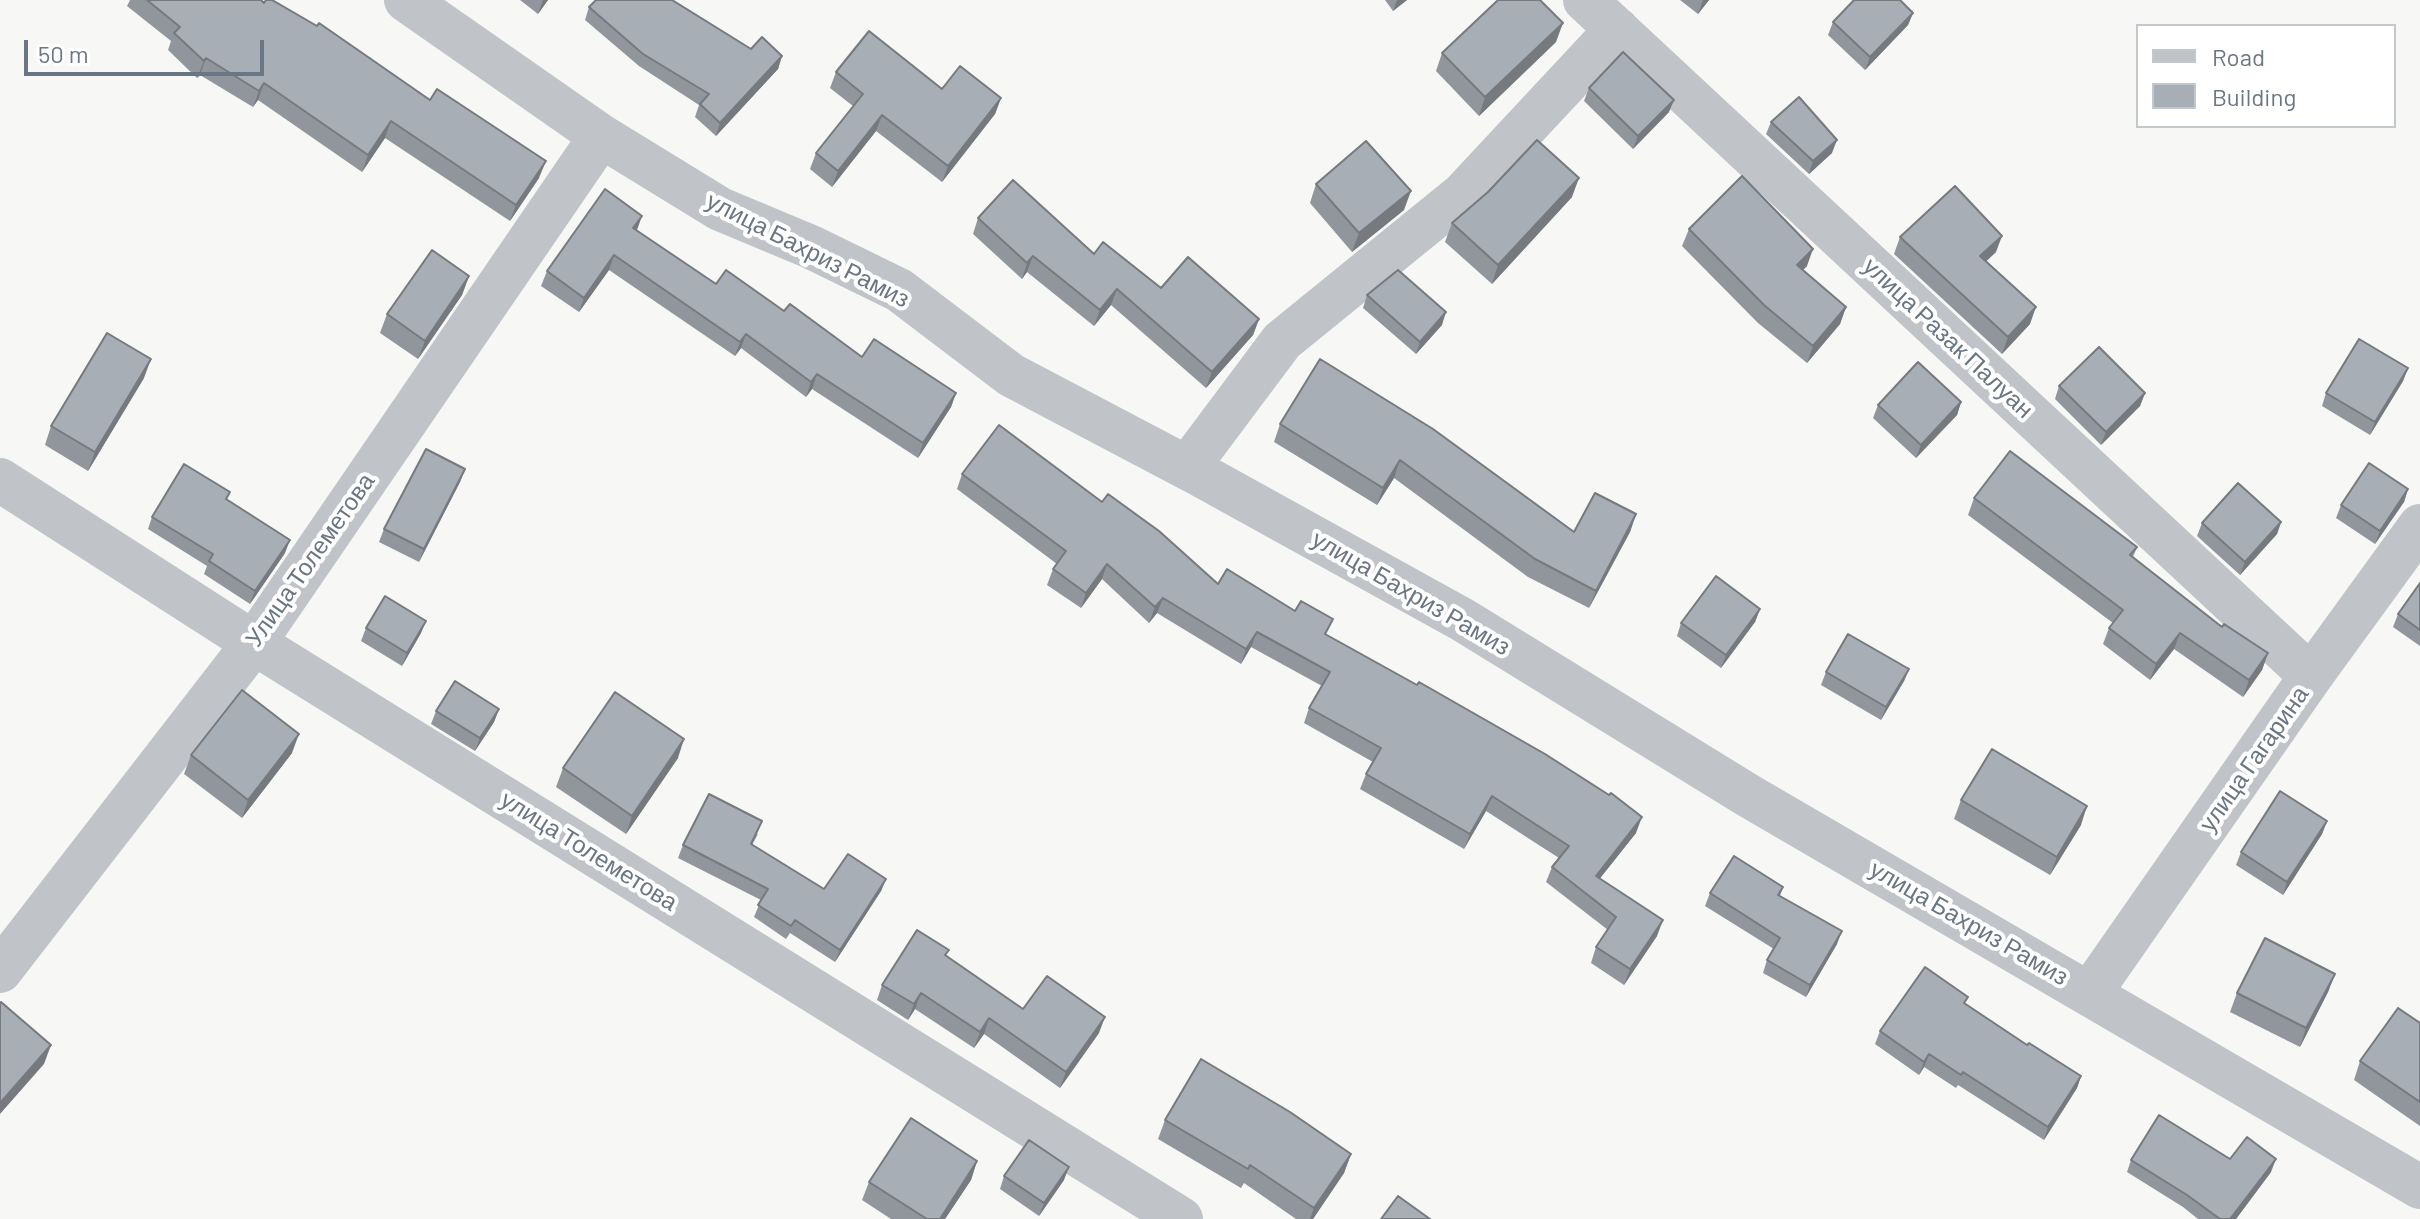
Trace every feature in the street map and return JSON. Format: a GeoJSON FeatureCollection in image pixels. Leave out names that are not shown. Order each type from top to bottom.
{"type":"FeatureCollection","features":[{"type":"Feature","properties":{"kind":"street","name":"улица Бахриз Рамиз"},"geometry":{"type":"LineString","coordinates":[[406,0],[601,136],[720,209],[811,247],[899,290],[1011,375],[1463,620],[1749,796],[2420,1187]]}},
{"type":"Feature","properties":{"kind":"street","name":"улица Разак Палуан"},"geometry":{"type":"LineString","coordinates":[[1585,0],[2311,676]]}},
{"type":"Feature","properties":{"kind":"street"},"geometry":{"type":"LineString","coordinates":[[1187,468],[1282,341],[1463,194],[1617,29]]}},
{"type":"Feature","properties":{"kind":"street","name":"Улица Толеметова"},"geometry":{"type":"LineString","coordinates":[[0,971],[254,643],[601,136]]}},
{"type":"Feature","properties":{"kind":"street","name":"улица Толеметова"},"geometry":{"type":"LineString","coordinates":[[0,480],[254,643],[1181,1219]]}},
{"type":"Feature","properties":{"kind":"street","name":"улица Гагарина"},"geometry":{"type":"LineString","coordinates":[[2090,993],[2311,676],[2420,526]]}},
{"type":"Feature","properties":{"kind":"building"},"geometry":{"type":"Polygon","coordinates":[[[147,0],[261,0],[264,3],[272,0],[317,26],[319,23],[430,100],[437,89],[546,161],[516,205],[391,121],[368,155],[264,83],[259,91],[206,58],[204,61],[174,33],[180,27],[147,0]]]}},
{"type":"Feature","properties":{"kind":"building"},"geometry":{"type":"Polygon","coordinates":[[[596,0],[672,0],[751,49],[762,37],[782,56],[720,123],[700,104],[709,94],[643,54],[589,7],[596,0]]]}},
{"type":"Feature","properties":{"kind":"building"},"geometry":{"type":"Polygon","coordinates":[[[1498,0],[1540,0],[1563,23],[1485,97],[1442,53],[1498,0]]]}},
{"type":"Feature","properties":{"kind":"building"},"geometry":{"type":"Polygon","coordinates":[[[1854,0],[1900,0],[1913,13],[1870,57],[1833,22],[1854,0]]]}},
{"type":"Feature","properties":{"kind":"building"},"geometry":{"type":"Polygon","coordinates":[[[869,31],[942,89],[960,66],[1001,98],[948,166],[882,115],[838,171],[816,153],[863,94],[836,72],[869,31]]]}},
{"type":"Feature","properties":{"kind":"building"},"geometry":{"type":"Polygon","coordinates":[[[1623,52],[1674,100],[1638,136],[1589,88],[1623,52]]]}},
{"type":"Feature","properties":{"kind":"building"},"geometry":{"type":"Polygon","coordinates":[[[1799,97],[1837,140],[1813,161],[1771,122],[1799,97]]]}},
{"type":"Feature","properties":{"kind":"building"},"geometry":{"type":"Polygon","coordinates":[[[1537,140],[1579,178],[1498,265],[1452,223],[1488,192],[1537,140]]]}},
{"type":"Feature","properties":{"kind":"building"},"geometry":{"type":"Polygon","coordinates":[[[1366,141],[1411,191],[1359,233],[1316,184],[1366,141]]]}},
{"type":"Feature","properties":{"kind":"building"},"geometry":{"type":"Polygon","coordinates":[[[1742,176],[1813,249],[1797,265],[1846,307],[1813,346],[1764,305],[1689,229],[1742,176]]]}},
{"type":"Feature","properties":{"kind":"building"},"geometry":{"type":"Polygon","coordinates":[[[1013,180],[1094,254],[1103,242],[1161,288],[1188,257],[1259,319],[1212,372],[1117,289],[1100,310],[1033,256],[1027,263],[978,218],[1013,180]]]}},
{"type":"Feature","properties":{"kind":"building"},"geometry":{"type":"Polygon","coordinates":[[[1955,186],[2002,236],[1980,256],[2036,307],[2008,337],[1900,237],[1955,186]]]}},
{"type":"Feature","properties":{"kind":"building"},"geometry":{"type":"Polygon","coordinates":[[[605,189],[642,216],[633,228],[716,284],[726,270],[784,311],[790,304],[862,357],[874,339],[956,393],[923,443],[817,374],[811,382],[746,334],[740,342],[614,255],[584,298],[547,271],[605,189]]]}},
{"type":"Feature","properties":{"kind":"building"},"geometry":{"type":"Polygon","coordinates":[[[432,250],[469,276],[425,341],[387,314],[432,250]]]}},
{"type":"Feature","properties":{"kind":"building"},"geometry":{"type":"Polygon","coordinates":[[[1398,270],[1446,312],[1420,342],[1367,295],[1398,270]]]}},
{"type":"Feature","properties":{"kind":"building"},"geometry":{"type":"Polygon","coordinates":[[[107,333],[151,359],[95,452],[51,426],[107,333]]]}},
{"type":"Feature","properties":{"kind":"building"},"geometry":{"type":"Polygon","coordinates":[[[2359,339],[2408,368],[2375,422],[2326,393],[2359,339]]]}},
{"type":"Feature","properties":{"kind":"building"},"geometry":{"type":"Polygon","coordinates":[[[2099,347],[2145,393],[2106,432],[2059,386],[2099,347]]]}},
{"type":"Feature","properties":{"kind":"building"},"geometry":{"type":"Polygon","coordinates":[[[1320,359],[1433,429],[1574,532],[1595,493],[1636,514],[1596,591],[1535,559],[1400,460],[1383,488],[1280,424],[1320,359]]]}},
{"type":"Feature","properties":{"kind":"building"},"geometry":{"type":"Polygon","coordinates":[[[1918,362],[1961,402],[1921,445],[1878,405],[1918,362]]]}},
{"type":"Feature","properties":{"kind":"building"},"geometry":{"type":"Polygon","coordinates":[[[999,425],[1102,502],[1108,494],[1159,531],[1218,584],[1227,569],[1295,611],[1301,601],[1333,619],[1325,634],[1417,685],[1419,682],[1545,754],[1609,795],[1611,793],[1642,817],[1596,876],[1663,920],[1630,969],[1596,947],[1616,917],[1552,867],[1569,846],[1492,796],[1470,834],[1366,774],[1381,748],[1309,708],[1330,672],[1257,632],[1246,649],[1163,598],[1155,607],[1107,564],[1086,593],[1053,569],[1066,551],[962,474],[999,425]]]}},
{"type":"Feature","properties":{"kind":"building"},"geometry":{"type":"Polygon","coordinates":[[[426,449],[465,469],[424,549],[384,529],[426,449]]]}},
{"type":"Feature","properties":{"kind":"building"},"geometry":{"type":"Polygon","coordinates":[[[2010,451],[2137,547],[2130,555],[2222,627],[2224,624],[2268,653],[2249,680],[2180,633],[2156,664],[2109,628],[2123,610],[1974,498],[2010,451]]]}},
{"type":"Feature","properties":{"kind":"building"},"geometry":{"type":"Polygon","coordinates":[[[2369,463],[2408,489],[2380,531],[2341,505],[2369,463]]]}},
{"type":"Feature","properties":{"kind":"building"},"geometry":{"type":"Polygon","coordinates":[[[184,464],[230,492],[226,499],[290,540],[255,591],[209,561],[213,554],[152,517],[184,464]]]}},
{"type":"Feature","properties":{"kind":"building"},"geometry":{"type":"Polygon","coordinates":[[[2238,483],[2281,522],[2245,562],[2202,523],[2238,483]]]}},
{"type":"Feature","properties":{"kind":"building"},"geometry":{"type":"Polygon","coordinates":[[[1716,576],[1760,609],[1726,655],[1681,623],[1716,576]]]}},
{"type":"Feature","properties":{"kind":"building"},"geometry":{"type":"Polygon","coordinates":[[[2420,583],[2420,630],[2398,614],[2420,583]]]}},
{"type":"Feature","properties":{"kind":"building"},"geometry":{"type":"Polygon","coordinates":[[[385,596],[426,621],[407,653],[366,628],[385,596]]]}},
{"type":"Feature","properties":{"kind":"building"},"geometry":{"type":"Polygon","coordinates":[[[1848,634],[1909,669],[1886,707],[1826,672],[1848,634]]]}},
{"type":"Feature","properties":{"kind":"building"},"geometry":{"type":"Polygon","coordinates":[[[455,681],[499,709],[480,738],[436,711],[455,681]]]}},
{"type":"Feature","properties":{"kind":"building"},"geometry":{"type":"Polygon","coordinates":[[[242,690],[299,734],[248,800],[191,755],[242,690]]]}},
{"type":"Feature","properties":{"kind":"building"},"geometry":{"type":"Polygon","coordinates":[[[615,692],[684,739],[632,816],[563,768],[615,692]]]}},
{"type":"Feature","properties":{"kind":"building"},"geometry":{"type":"Polygon","coordinates":[[[1992,749],[2087,806],[2057,857],[1961,800],[1992,749]]]}},
{"type":"Feature","properties":{"kind":"building"},"geometry":{"type":"Polygon","coordinates":[[[2280,791],[2327,821],[2287,882],[2241,852],[2280,791]]]}},
{"type":"Feature","properties":{"kind":"building"},"geometry":{"type":"Polygon","coordinates":[[[709,794],[762,821],[751,844],[824,889],[848,854],[886,879],[840,950],[795,920],[791,926],[758,905],[768,889],[683,845],[709,794]]]}},
{"type":"Feature","properties":{"kind":"building"},"geometry":{"type":"Polygon","coordinates":[[[1734,856],[1783,887],[1778,895],[1842,931],[1810,985],[1767,960],[1780,938],[1710,893],[1734,856]]]}},
{"type":"Feature","properties":{"kind":"building"},"geometry":{"type":"Polygon","coordinates":[[[917,930],[949,950],[945,955],[1023,1009],[1047,976],[1105,1017],[1066,1072],[989,1018],[980,1032],[921,993],[914,1004],[882,985],[917,930]]]}},
{"type":"Feature","properties":{"kind":"building"},"geometry":{"type":"Polygon","coordinates":[[[2265,938],[2335,974],[2306,1028],[2237,993],[2265,938]]]}},
{"type":"Feature","properties":{"kind":"building"},"geometry":{"type":"Polygon","coordinates":[[[1925,967],[1968,997],[1964,1003],[2081,1076],[2048,1127],[1963,1072],[1961,1075],[1929,1054],[1924,1062],[1880,1031],[1925,967]]]}},
{"type":"Feature","properties":{"kind":"building"},"geometry":{"type":"Polygon","coordinates":[[[0,1004],[51,1045],[0,1103],[0,1004]]]}},
{"type":"Feature","properties":{"kind":"building"},"geometry":{"type":"Polygon","coordinates":[[[2398,1008],[2420,1023],[2420,1102],[2360,1061],[2398,1008]]]}},
{"type":"Feature","properties":{"kind":"building"},"geometry":{"type":"Polygon","coordinates":[[[1201,1059],[1290,1112],[1351,1154],[1314,1208],[1250,1165],[1248,1169],[1165,1120],[1201,1059]]]}},
{"type":"Feature","properties":{"kind":"building"},"geometry":{"type":"Polygon","coordinates":[[[2159,1115],[2230,1159],[2247,1137],[2276,1159],[2230,1219],[2220,1219],[2131,1160],[2159,1115]]]}},
{"type":"Feature","properties":{"kind":"building"},"geometry":{"type":"Polygon","coordinates":[[[911,1118],[977,1161],[940,1219],[927,1219],[869,1182],[911,1118]]]}},
{"type":"Feature","properties":{"kind":"building"},"geometry":{"type":"Polygon","coordinates":[[[1029,1140],[1069,1167],[1044,1203],[1004,1176],[1029,1140]]]}},
{"type":"Feature","properties":{"kind":"building"},"geometry":{"type":"Polygon","coordinates":[[[1398,1196],[1430,1219],[1381,1219],[1398,1196]]]}}]}
